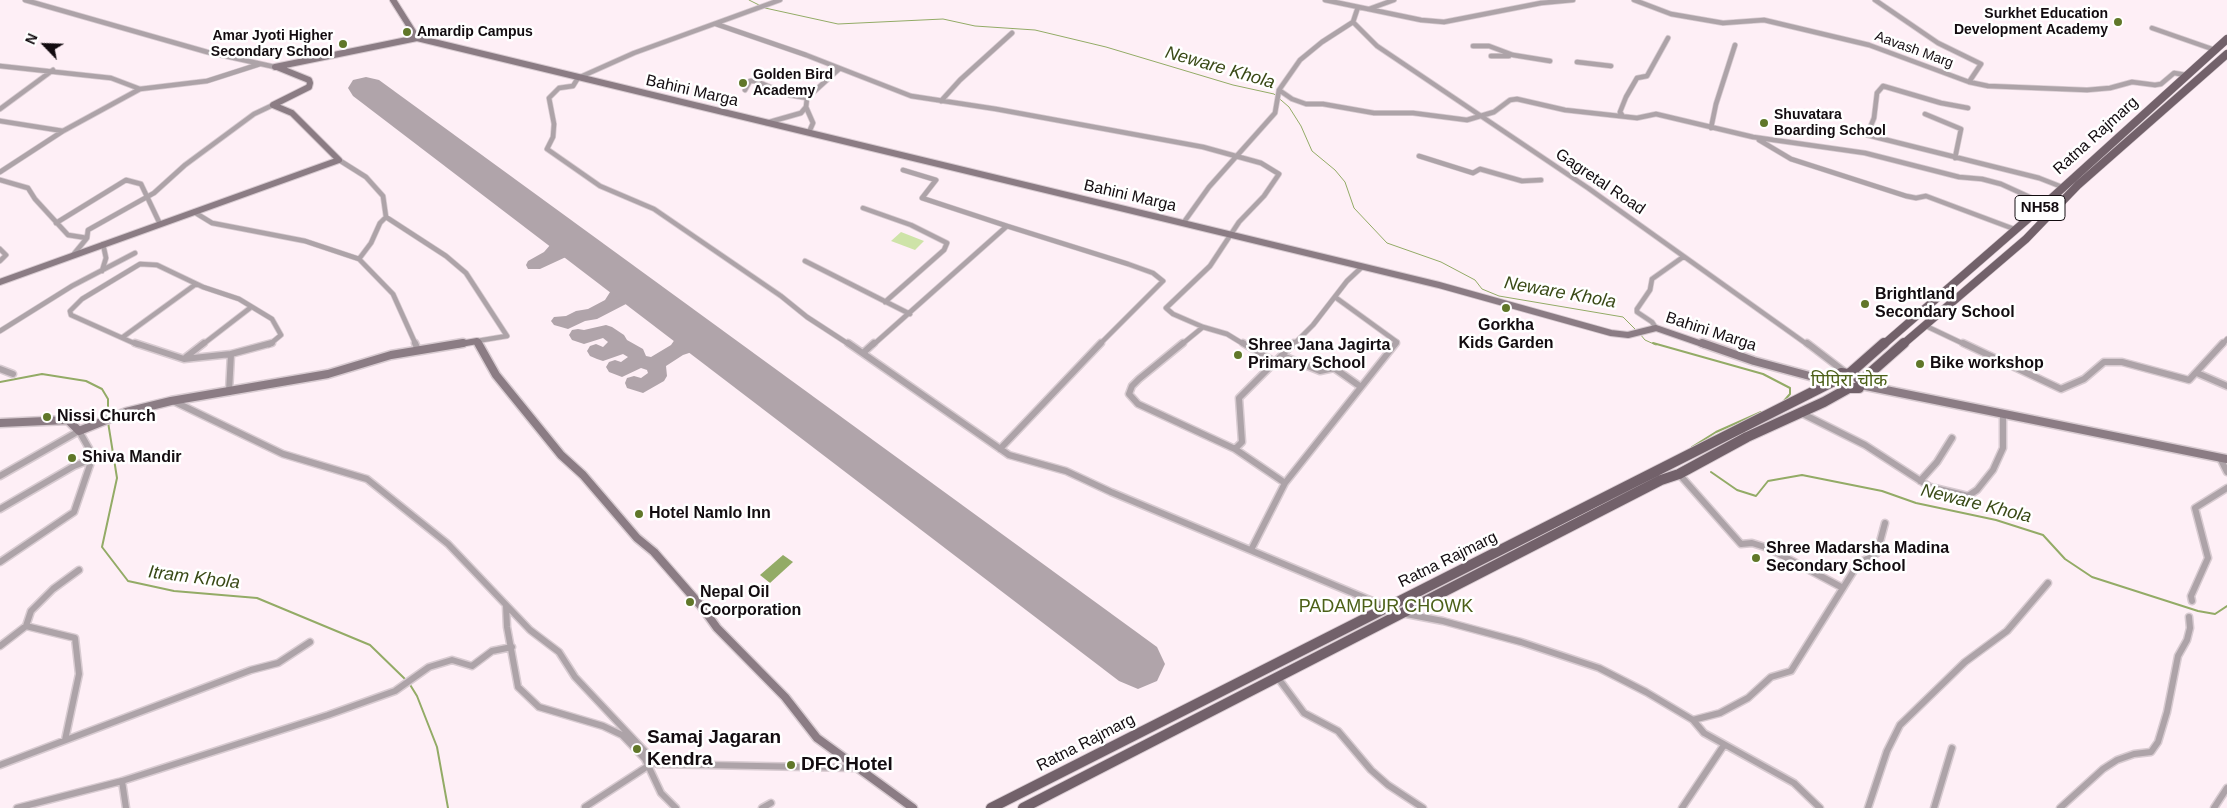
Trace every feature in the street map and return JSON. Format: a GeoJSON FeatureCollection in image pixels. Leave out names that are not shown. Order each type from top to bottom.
{"type":"FeatureCollection","features":[{"type":"Feature","properties":{"kind":"main road","name":"Ratna Rajmarg"},"geometry":{"type":"LineString","coordinates":[[991,808],[1841,376],[2045,204],[2227,39]]}},
{"type":"Feature","properties":{"kind":"main road","name":"Ratna Rajmarg"},"geometry":{"type":"LineString","coordinates":[[1023,808],[1661,480],[1678,474],[1748,436],[1801,413],[1850,388],[1859,388],[1861,383],[1993,265],[2026,239],[2085,179],[2226,57]]}},
{"type":"Feature","properties":{"kind":"main road"},"geometry":{"type":"LineString","coordinates":[[1841,376],[1861,383]]}},
{"type":"Feature","properties":{"kind":"main road"},"geometry":{"type":"LineString","coordinates":[[1841,376],[1850,388]]}},
{"type":"Feature","properties":{"kind":"street"},"geometry":{"type":"LineString","coordinates":[[25,0],[207,52],[276,67],[309,80],[310,83],[309,87],[254,114],[185,165],[148,197],[88,230],[86,238],[73,255]]}},
{"type":"Feature","properties":{"kind":"street"},"geometry":{"type":"LineString","coordinates":[[276,67],[417,38],[392,0]]}},
{"type":"Feature","properties":{"kind":"street"},"geometry":{"type":"LineString","coordinates":[[780,0],[634,53],[578,78],[572,86],[558,88],[549,98],[554,124],[553,137],[547,149],[600,186],[654,209],[781,296],[807,317],[863,353],[1000,449],[1023,460],[1066,471],[1386,608],[1521,642],[1599,668],[1646,692],[1693,720],[1704,733],[1794,783],[1820,808]]}},
{"type":"Feature","properties":{"kind":"street"},"geometry":{"type":"LineString","coordinates":[[1325,0],[1421,20],[1444,22],[1478,17],[1541,3],[1573,0]]}},
{"type":"Feature","properties":{"kind":"street"},"geometry":{"type":"LineString","coordinates":[[1369,9],[1394,0]]}},
{"type":"Feature","properties":{"kind":"street","name":"Aavash Marg"},"geometry":{"type":"LineString","coordinates":[[1634,0],[1671,14],[1723,23],[1764,20],[1869,45],[1969,82],[2004,88],[2087,90],[2110,88],[2132,82],[2155,86],[2161,84],[2174,73],[2186,75]]}},
{"type":"Feature","properties":{"kind":"street"},"geometry":{"type":"LineString","coordinates":[[1875,0],[1938,44],[1981,64],[1969,82]]}},
{"type":"Feature","properties":{"kind":"street"},"geometry":{"type":"LineString","coordinates":[[1184,222],[1209,187],[1236,155],[1276,113],[1279,90],[1307,53],[1353,22],[1358,7]]}},
{"type":"Feature","properties":{"kind":"street","name":"Gagretal Road"},"geometry":{"type":"LineString","coordinates":[[1353,22],[1383,50],[1642,225],[1683,257],[1762,310],[1841,376]]}},
{"type":"Feature","properties":{"kind":"street"},"geometry":{"type":"LineString","coordinates":[[716,24],[806,55],[839,70],[911,96],[1102,128],[1236,155],[1261,163],[1279,174],[1239,222],[1210,266],[1166,308],[1173,314],[1226,334],[1275,362]]}},
{"type":"Feature","properties":{"kind":"street"},"geometry":{"type":"LineString","coordinates":[[2152,28],[2215,50]]}},
{"type":"Feature","properties":{"kind":"street"},"geometry":{"type":"LineString","coordinates":[[941,101],[960,80],[1000,46],[1012,33]]}},
{"type":"Feature","properties":{"kind":"street","name":"Bahini Marga"},"geometry":{"type":"LineString","coordinates":[[417,38],[1439,285],[1611,333],[1636,334],[1656,328],[1754,361],[1841,376]]}},
{"type":"Feature","properties":{"kind":"street"},"geometry":{"type":"LineString","coordinates":[[1622,115],[1620,112],[1626,97],[1637,78],[1647,76],[1668,38]]}},
{"type":"Feature","properties":{"kind":"street"},"geometry":{"type":"LineString","coordinates":[[1711,128],[1716,104],[1726,78],[1735,45]]}},
{"type":"Feature","properties":{"kind":"street"},"geometry":{"type":"LineString","coordinates":[[1473,46],[1489,46],[1519,56]]}},
{"type":"Feature","properties":{"kind":"street"},"geometry":{"type":"LineString","coordinates":[[1491,56],[1519,56],[1550,61]]}},
{"type":"Feature","properties":{"kind":"street"},"geometry":{"type":"LineString","coordinates":[[1577,62],[1611,66]]}},
{"type":"Feature","properties":{"kind":"street"},"geometry":{"type":"LineString","coordinates":[[0,172],[63,131],[140,89],[207,81],[260,64]]}},
{"type":"Feature","properties":{"kind":"street"},"geometry":{"type":"LineString","coordinates":[[0,66],[53,70],[111,78],[140,89]]}},
{"type":"Feature","properties":{"kind":"street"},"geometry":{"type":"LineString","coordinates":[[0,109],[42,76],[53,70]]}},
{"type":"Feature","properties":{"kind":"street"},"geometry":{"type":"LineString","coordinates":[[809,132],[813,122],[806,107],[807,98],[839,70]]}},
{"type":"Feature","properties":{"kind":"street"},"geometry":{"type":"LineString","coordinates":[[745,90],[750,81],[756,81],[789,96],[807,98]]}},
{"type":"Feature","properties":{"kind":"street"},"geometry":{"type":"LineString","coordinates":[[1968,108],[1941,103],[1883,86],[1877,93],[1874,118],[1867,134],[2038,178],[2062,187]]}},
{"type":"Feature","properties":{"kind":"street"},"geometry":{"type":"LineString","coordinates":[[1279,90],[1300,103],[1323,104],[1374,113],[1413,114],[1468,120],[1502,108],[1510,100],[1517,99],[1565,110],[1637,118],[1656,114],[1753,138],[1865,153],[1959,177],[1982,179],[2001,184],[2045,204]]}},
{"type":"Feature","properties":{"kind":"street"},"geometry":{"type":"LineString","coordinates":[[0,476],[79,431],[126,412],[171,401],[328,374],[418,350],[507,336],[466,273],[446,256],[386,217],[383,196],[366,177],[339,160],[292,113],[273,106]]}},
{"type":"Feature","properties":{"kind":"street"},"geometry":{"type":"LineString","coordinates":[[766,123],[796,115],[806,107]]}},
{"type":"Feature","properties":{"kind":"street"},"geometry":{"type":"LineString","coordinates":[[1925,114],[1961,129],[1955,158]]}},
{"type":"Feature","properties":{"kind":"street"},"geometry":{"type":"LineString","coordinates":[[0,122],[63,131]]}},
{"type":"Feature","properties":{"kind":"street"},"geometry":{"type":"LineString","coordinates":[[1753,138],[1791,159],[1906,196],[1916,198],[1926,196],[2014,229]]}},
{"type":"Feature","properties":{"kind":"street"},"geometry":{"type":"LineString","coordinates":[[1419,156],[1473,173],[1480,169],[1522,181],[1541,180]]}},
{"type":"Feature","properties":{"kind":"street"},"geometry":{"type":"LineString","coordinates":[[0,282],[339,160]]}},
{"type":"Feature","properties":{"kind":"street"},"geometry":{"type":"LineString","coordinates":[[903,170],[936,180],[922,198],[1128,264],[1153,273],[1163,281],[1000,449]]}},
{"type":"Feature","properties":{"kind":"street"},"geometry":{"type":"LineString","coordinates":[[0,180],[28,188],[68,235],[86,238]]}},
{"type":"Feature","properties":{"kind":"street"},"geometry":{"type":"LineString","coordinates":[[56,223],[126,180],[141,184],[160,224]]}},
{"type":"Feature","properties":{"kind":"street"},"geometry":{"type":"LineString","coordinates":[[863,208],[911,225],[947,242],[944,250],[885,302]]}},
{"type":"Feature","properties":{"kind":"street"},"geometry":{"type":"LineString","coordinates":[[194,212],[212,222],[305,241],[359,259],[392,294],[418,350]]}},
{"type":"Feature","properties":{"kind":"street"},"geometry":{"type":"LineString","coordinates":[[359,259],[371,243],[380,223],[386,217]]}},
{"type":"Feature","properties":{"kind":"street"},"geometry":{"type":"LineString","coordinates":[[863,353],[910,314],[1007,226]]}},
{"type":"Feature","properties":{"kind":"street"},"geometry":{"type":"LineString","coordinates":[[102,271],[106,258],[103,244]]}},
{"type":"Feature","properties":{"kind":"street"},"geometry":{"type":"LineString","coordinates":[[0,249],[6,255],[0,261]]}},
{"type":"Feature","properties":{"kind":"street"},"geometry":{"type":"LineString","coordinates":[[0,331],[57,295],[135,253]]}},
{"type":"Feature","properties":{"kind":"street"},"geometry":{"type":"LineString","coordinates":[[1656,328],[1652,322],[1637,312],[1637,310],[1650,290],[1652,279],[1683,257]]}},
{"type":"Feature","properties":{"kind":"street"},"geometry":{"type":"LineString","coordinates":[[804,261],[910,314]]}},
{"type":"Feature","properties":{"kind":"street"},"geometry":{"type":"LineString","coordinates":[[140,264],[157,265],[196,284],[239,299],[250,308],[272,319],[281,335],[271,344],[231,354],[184,359],[148,349],[71,315],[70,311],[82,299],[140,264]]}},
{"type":"Feature","properties":{"kind":"street"},"geometry":{"type":"LineString","coordinates":[[1235,449],[1242,442],[1239,398],[1283,356],[1347,281],[1362,267]]}},
{"type":"Feature","properties":{"kind":"street"},"geometry":{"type":"LineString","coordinates":[[123,337],[196,284]]}},
{"type":"Feature","properties":{"kind":"street"},"geometry":{"type":"LineString","coordinates":[[1251,550],[1285,483],[1397,342],[1335,297]]}},
{"type":"Feature","properties":{"kind":"street"},"geometry":{"type":"LineString","coordinates":[[184,359],[250,308]]}},
{"type":"Feature","properties":{"kind":"street"},"geometry":{"type":"LineString","coordinates":[[1926,326],[2061,388],[2084,379],[2104,362],[2122,362],[2189,380],[2227,339]]}},
{"type":"Feature","properties":{"kind":"street"},"geometry":{"type":"LineString","coordinates":[[1204,327],[1139,379],[1129,390],[1129,394],[1138,404],[1235,449],[1285,483]]}},
{"type":"Feature","properties":{"kind":"street"},"geometry":{"type":"LineString","coordinates":[[477,341],[496,375],[561,455],[583,476],[637,538],[654,552],[678,582],[702,607],[717,628],[785,697],[817,738],[913,808]]}},
{"type":"Feature","properties":{"kind":"street"},"geometry":{"type":"LineString","coordinates":[[229,392],[231,354]]}},
{"type":"Feature","properties":{"kind":"street"},"geometry":{"type":"LineString","coordinates":[[1283,356],[1320,371],[1334,368],[1361,387]]}},
{"type":"Feature","properties":{"kind":"street"},"geometry":{"type":"LineString","coordinates":[[0,369],[13,374]]}},
{"type":"Feature","properties":{"kind":"street"},"geometry":{"type":"LineString","coordinates":[[2197,373],[2227,386]]}},
{"type":"Feature","properties":{"kind":"street"},"geometry":{"type":"LineString","coordinates":[[1861,383],[2003,414],[2223,458],[2227,472]]}},
{"type":"Feature","properties":{"kind":"street"},"geometry":{"type":"LineString","coordinates":[[171,401],[283,454],[367,479],[448,544],[530,630],[559,652],[574,676],[596,697],[650,759],[657,764],[857,768]]}},
{"type":"Feature","properties":{"kind":"street"},"geometry":{"type":"LineString","coordinates":[[1801,413],[1865,445],[1930,487],[1968,496],[1978,490],[1993,470],[2003,448],[2003,414]]}},
{"type":"Feature","properties":{"kind":"street"},"geometry":{"type":"LineString","coordinates":[[0,423],[68,420],[79,431],[92,459],[74,512],[0,562]]}},
{"type":"Feature","properties":{"kind":"street"},"geometry":{"type":"LineString","coordinates":[[1920,481],[1952,438]]}},
{"type":"Feature","properties":{"kind":"street"},"geometry":{"type":"LineString","coordinates":[[0,509],[74,466],[92,459]]}},
{"type":"Feature","properties":{"kind":"street"},"geometry":{"type":"LineString","coordinates":[[1678,474],[1741,544],[1752,543],[1768,548],[1843,588]]}},
{"type":"Feature","properties":{"kind":"street"},"geometry":{"type":"LineString","coordinates":[[2192,601],[2191,596],[2208,558],[2195,508],[2227,488]]}},
{"type":"Feature","properties":{"kind":"street"},"geometry":{"type":"LineString","coordinates":[[1693,720],[1720,714],[1748,698],[1771,677],[1791,671],[1858,564],[1877,553],[1885,524]]}},
{"type":"Feature","properties":{"kind":"street"},"geometry":{"type":"LineString","coordinates":[[0,646],[26,626],[31,611],[53,588],[79,570]]}},
{"type":"Feature","properties":{"kind":"street"},"geometry":{"type":"LineString","coordinates":[[1868,808],[1887,751],[1900,725],[1964,662],[2007,631],[2048,583]]}},
{"type":"Feature","properties":{"kind":"street"},"geometry":{"type":"LineString","coordinates":[[506,605],[507,627],[518,687],[539,707],[603,726],[622,735],[645,759],[661,793],[676,808]]}},
{"type":"Feature","properties":{"kind":"street"},"geometry":{"type":"LineString","coordinates":[[2060,808],[2103,769],[2117,760],[2134,754],[2151,752],[2158,742],[2167,712],[2178,656],[2187,640],[2190,628],[2189,617]]}},
{"type":"Feature","properties":{"kind":"street"},"geometry":{"type":"LineString","coordinates":[[26,626],[75,638],[79,674],[66,740]]}},
{"type":"Feature","properties":{"kind":"street"},"geometry":{"type":"LineString","coordinates":[[0,765],[251,670],[278,663],[310,642]]}},
{"type":"Feature","properties":{"kind":"street"},"geometry":{"type":"LineString","coordinates":[[17,808],[122,781],[260,735],[328,715],[395,691],[430,667],[452,660],[472,666],[492,652],[512,647]]}},
{"type":"Feature","properties":{"kind":"street"},"geometry":{"type":"LineString","coordinates":[[1278,678],[1304,713],[1338,731],[1382,780],[1423,808]]}},
{"type":"Feature","properties":{"kind":"street"},"geometry":{"type":"LineString","coordinates":[[1682,808],[1724,745]]}},
{"type":"Feature","properties":{"kind":"street"},"geometry":{"type":"LineString","coordinates":[[1934,808],[1952,748]]}},
{"type":"Feature","properties":{"kind":"street"},"geometry":{"type":"LineString","coordinates":[[585,808],[648,766]]}},
{"type":"Feature","properties":{"kind":"street"},"geometry":{"type":"LineString","coordinates":[[122,781],[126,808]]}},
{"type":"Feature","properties":{"kind":"street"},"geometry":{"type":"LineString","coordinates":[[2214,808],[2227,788]]}},
{"type":"Feature","properties":{"kind":"street"},"geometry":{"type":"LineString","coordinates":[[762,808],[771,803]]}},
{"type":"Feature","properties":{"kind":"shaded area"},"geometry":{"type":"Polygon","coordinates":[[[901,232],[924,241],[915,250],[891,241],[901,232]]]}},
{"type":"Feature","properties":{"kind":"shaded area"},"geometry":{"type":"Polygon","coordinates":[[[783,555],[793,562],[770,583],[760,575],[783,555]]]}},
{"type":"Feature","properties":{"kind":"waterway","name":"Neware Khola"},"geometry":{"type":"LineString","coordinates":[[749,0],[761,6]]}},
{"type":"Feature","properties":{"kind":"waterway","name":"Neware Khola"},"geometry":{"type":"LineString","coordinates":[[765,8],[838,24],[943,19],[975,26],[1035,30],[1106,47],[1233,85],[1274,94],[1289,107],[1301,126],[1312,151],[1335,170],[1345,182],[1354,208],[1387,243],[1441,262],[1475,280],[1482,289],[1499,296],[1623,317],[1637,331]]}},
{"type":"Feature","properties":{"kind":"waterway","name":"Neware Khola"},"geometry":{"type":"LineString","coordinates":[[1640,334],[1645,340],[1656,345]]}},
{"type":"Feature","properties":{"kind":"waterway","name":"Neware Khola"},"geometry":{"type":"LineString","coordinates":[[1653,343],[1763,374],[1790,388],[1790,394],[1783,402]]}},
{"type":"Feature","properties":{"kind":"waterway","name":"Itram Khola"},"geometry":{"type":"LineString","coordinates":[[0,382],[42,374],[86,381],[102,389],[108,399],[108,418]]}},
{"type":"Feature","properties":{"kind":"waterway","name":"Neware Khola"},"geometry":{"type":"LineString","coordinates":[[1692,447],[1716,432],[1761,412]]}},
{"type":"Feature","properties":{"kind":"waterway","name":"Itram Khola"},"geometry":{"type":"LineString","coordinates":[[108,422],[117,478],[102,547],[128,581],[174,591],[257,598],[370,645],[406,680]]}},
{"type":"Feature","properties":{"kind":"waterway","name":"Neware Khola"},"geometry":{"type":"LineString","coordinates":[[1711,472],[1737,490],[1756,496],[1768,481],[1802,475],[1882,491],[1916,503],[1996,520],[2043,535],[2065,559],[2092,577],[2198,611],[2215,614],[2227,606]]}},
{"type":"Feature","properties":{"kind":"waterway","name":"Itram Khola"},"geometry":{"type":"LineString","coordinates":[[409,683],[417,696],[437,747],[448,808]]}},
{"type":"Feature","properties":{"kind":"taxiway"},"geometry":{"type":"LineString","coordinates":[[550,256],[559,245],[561,233]]}},
{"type":"Feature","properties":{"kind":"taxiway"},"geometry":{"type":"LineString","coordinates":[[550,256],[566,251],[588,254]]}},
{"type":"Feature","properties":{"kind":"taxiway"},"geometry":{"type":"LineString","coordinates":[[534,265],[550,256]]}},
{"type":"Feature","properties":{"kind":"taxiway"},"geometry":{"type":"LineString","coordinates":[[612,302],[621,290],[618,276]]}},
{"type":"Feature","properties":{"kind":"taxiway"},"geometry":{"type":"LineString","coordinates":[[560,321],[568,323],[582,315],[591,315],[622,298],[640,296],[649,299]]}},
{"type":"Feature","properties":{"kind":"taxiway"},"geometry":{"type":"LineString","coordinates":[[677,350],[687,336],[684,325]]}},
{"type":"Feature","properties":{"kind":"taxiway"},"geometry":{"type":"LineString","coordinates":[[578,335],[584,338],[596,332],[606,331],[618,340],[615,348]]}},
{"type":"Feature","properties":{"kind":"taxiway"},"geometry":{"type":"LineString","coordinates":[[677,350],[695,345],[715,348]]}},
{"type":"Feature","properties":{"kind":"taxiway"},"geometry":{"type":"LineString","coordinates":[[596,351],[603,354],[624,346],[637,354],[636,362]]}},
{"type":"Feature","properties":{"kind":"taxiway"},"geometry":{"type":"LineString","coordinates":[[659,362],[677,350]]}},
{"type":"Feature","properties":{"kind":"taxiway"},"geometry":{"type":"LineString","coordinates":[[615,367],[622,370],[639,361],[651,364],[659,362]]}},
{"type":"Feature","properties":{"kind":"taxiway"},"geometry":{"type":"LineString","coordinates":[[634,383],[643,386],[658,376],[656,368],[659,362]]}},
{"type":"Feature","properties":{"kind":"runway"},"geometry":{"type":"LineString","coordinates":[[366,88],[1138,664]]}},
{"type":"Feature","properties":{"kind":"place","name":"Surkhet Education Development Academy"},"geometry":{"type":"Point","coordinates":[2118,22]}},
{"type":"Feature","properties":{"kind":"place","name":"Amardip Campus"},"geometry":{"type":"Point","coordinates":[407,32]}},
{"type":"Feature","properties":{"kind":"place","name":"Amar Jyoti Higher Secondary School"},"geometry":{"type":"Point","coordinates":[343,44]}},
{"type":"Feature","properties":{"kind":"place","name":"Golden Bird Academy"},"geometry":{"type":"Point","coordinates":[743,83]}},
{"type":"Feature","properties":{"kind":"place","name":"Shuvatara Boarding School"},"geometry":{"type":"Point","coordinates":[1764,123]}},
{"type":"Feature","properties":{"kind":"place","name":"Brightland Secondary School"},"geometry":{"type":"Point","coordinates":[1865,304]}},
{"type":"Feature","properties":{"kind":"place","name":"Gorkha Kids Garden"},"geometry":{"type":"Point","coordinates":[1506,308]}},
{"type":"Feature","properties":{"kind":"place","name":"Shree Jana Jagirta Primary School"},"geometry":{"type":"Point","coordinates":[1238,355]}},
{"type":"Feature","properties":{"kind":"place","name":"Bike workshop"},"geometry":{"type":"Point","coordinates":[1920,364]}},
{"type":"Feature","properties":{"kind":"place","name":"Nissi Church"},"geometry":{"type":"Point","coordinates":[47,417]}},
{"type":"Feature","properties":{"kind":"place","name":"Shiva Mandir"},"geometry":{"type":"Point","coordinates":[72,458]}},
{"type":"Feature","properties":{"kind":"place","name":"Hotel Namlo Inn"},"geometry":{"type":"Point","coordinates":[639,514]}},
{"type":"Feature","properties":{"kind":"place","name":"Shree Madarsha Madina Secondary School"},"geometry":{"type":"Point","coordinates":[1756,558]}},
{"type":"Feature","properties":{"kind":"place","name":"Nepal Oil Coorporation"},"geometry":{"type":"Point","coordinates":[690,602]}},
{"type":"Feature","properties":{"kind":"place","name":"Samaj Jagaran Kendra"},"geometry":{"type":"Point","coordinates":[637,749]}},
{"type":"Feature","properties":{"kind":"place","name":"DFC Hotel"},"geometry":{"type":"Point","coordinates":[791,765]}},
{"type":"Feature","properties":{"kind":"district","name":"पिपिरा चोक"},"geometry":{"type":"Point","coordinates":[1849,381]}},
{"type":"Feature","properties":{"kind":"district","name":"PADAMPUR CHOWK"},"geometry":{"type":"Point","coordinates":[1386,607]}}]}
